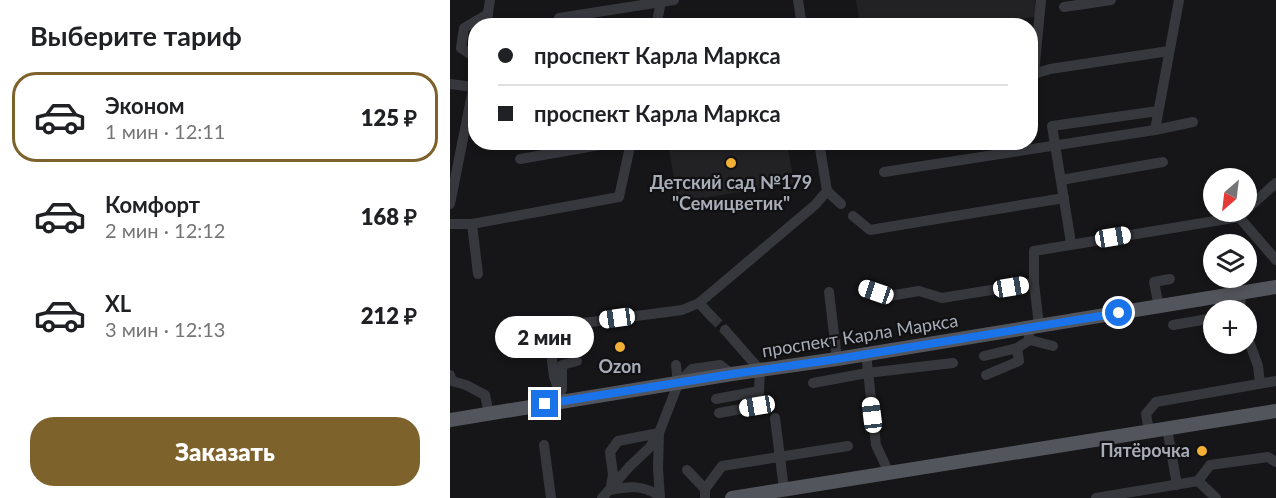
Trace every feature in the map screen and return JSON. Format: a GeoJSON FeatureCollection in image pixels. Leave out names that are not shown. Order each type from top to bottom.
{"type":"FeatureCollection","features":[{"type":"Feature","properties":{"kind":"main road","name":"проспект Карла Маркса"},"geometry":{"type":"LineString","coordinates":[[450,420],[489,414],[562,396],[678,384],[732,374],[1032,331],[1276,287]]}},
{"type":"Feature","properties":{"kind":"main road"},"geometry":{"type":"LineString","coordinates":[[732,498],[1276,411]]}},
{"type":"Feature","properties":{"kind":"street"},"geometry":{"type":"LineString","coordinates":[[487,18],[490,0]]}},
{"type":"Feature","properties":{"kind":"street"},"geometry":{"type":"LineString","coordinates":[[559,18],[674,0]]}},
{"type":"Feature","properties":{"kind":"street"},"geometry":{"type":"LineString","coordinates":[[798,0],[800,18]]}},
{"type":"Feature","properties":{"kind":"street"},"geometry":{"type":"LineString","coordinates":[[1038,32],[1041,0]]}},
{"type":"Feature","properties":{"kind":"street"},"geometry":{"type":"LineString","coordinates":[[1064,7],[1111,0]]}},
{"type":"Feature","properties":{"kind":"street"},"geometry":{"type":"LineString","coordinates":[[1155,130],[1179,0]]}},
{"type":"Feature","properties":{"kind":"street"},"geometry":{"type":"LineString","coordinates":[[658,18],[661,2]]}},
{"type":"Feature","properties":{"kind":"street"},"geometry":{"type":"LineString","coordinates":[[468,27],[464,28],[461,48],[468,53]]}},
{"type":"Feature","properties":{"kind":"street"},"geometry":{"type":"LineString","coordinates":[[1038,73],[1169,51]]}},
{"type":"Feature","properties":{"kind":"street"},"geometry":{"type":"LineString","coordinates":[[450,84],[468,86]]}},
{"type":"Feature","properties":{"kind":"street"},"geometry":{"type":"LineString","coordinates":[[450,204],[453,176],[468,106]]}},
{"type":"Feature","properties":{"kind":"street"},"geometry":{"type":"LineString","coordinates":[[1071,243],[1052,126],[1158,111]]}},
{"type":"Feature","properties":{"kind":"street"},"geometry":{"type":"LineString","coordinates":[[1038,147],[1155,130],[1193,122]]}},
{"type":"Feature","properties":{"kind":"street"},"geometry":{"type":"LineString","coordinates":[[520,159],[571,150]]}},
{"type":"Feature","properties":{"kind":"street"},"geometry":{"type":"LineString","coordinates":[[450,224],[472,224],[619,197],[629,150]]}},
{"type":"Feature","properties":{"kind":"street"},"geometry":{"type":"LineString","coordinates":[[820,150],[827,191],[841,204]]}},
{"type":"Feature","properties":{"kind":"street"},"geometry":{"type":"LineString","coordinates":[[884,171],[1016,150]]}},
{"type":"Feature","properties":{"kind":"street"},"geometry":{"type":"LineString","coordinates":[[1060,180],[1163,162]]}},
{"type":"Feature","properties":{"kind":"street"},"geometry":{"type":"LineString","coordinates":[[1257,201],[1276,183]]}},
{"type":"Feature","properties":{"kind":"street"},"geometry":{"type":"LineString","coordinates":[[562,396],[554,377],[553,327],[682,310],[699,303],[815,205],[827,191]]}},
{"type":"Feature","properties":{"kind":"street"},"geometry":{"type":"LineString","coordinates":[[853,216],[870,230],[1064,198]]}},
{"type":"Feature","properties":{"kind":"street"},"geometry":{"type":"LineString","coordinates":[[984,356],[1017,348],[1032,331],[1034,251],[1203,220]]}},
{"type":"Feature","properties":{"kind":"street"},"geometry":{"type":"LineString","coordinates":[[1250,222],[1276,260]]}},
{"type":"Feature","properties":{"kind":"street"},"geometry":{"type":"LineString","coordinates":[[472,224],[478,274]]}},
{"type":"Feature","properties":{"kind":"street"},"geometry":{"type":"LineString","coordinates":[[1159,307],[1154,282],[1170,279]]}},
{"type":"Feature","properties":{"kind":"street"},"geometry":{"type":"LineString","coordinates":[[863,288],[889,296],[919,291],[942,298],[1034,283]]}},
{"type":"Feature","properties":{"kind":"street"},"geometry":{"type":"LineString","coordinates":[[828,292],[837,359]]}},
{"type":"Feature","properties":{"kind":"street"},"geometry":{"type":"LineString","coordinates":[[1241,294],[1241,300]]}},
{"type":"Feature","properties":{"kind":"street"},"geometry":{"type":"LineString","coordinates":[[699,303],[712,317]]}},
{"type":"Feature","properties":{"kind":"street"},"geometry":{"type":"LineString","coordinates":[[1173,325],[1203,320]]}},
{"type":"Feature","properties":{"kind":"street"},"geometry":{"type":"LineString","coordinates":[[719,413],[757,406],[759,391],[760,370],[725,330]]}},
{"type":"Feature","properties":{"kind":"street"},"geometry":{"type":"LineString","coordinates":[[1032,331],[1053,346]]}},
{"type":"Feature","properties":{"kind":"street"},"geometry":{"type":"LineString","coordinates":[[987,375],[1019,361],[1017,348]]}},
{"type":"Feature","properties":{"kind":"street"},"geometry":{"type":"LineString","coordinates":[[866,354],[876,446],[890,473]]}},
{"type":"Feature","properties":{"kind":"street"},"geometry":{"type":"LineString","coordinates":[[1254,354],[1260,383]]}},
{"type":"Feature","properties":{"kind":"street"},"geometry":{"type":"LineString","coordinates":[[562,396],[562,365],[577,361]]}},
{"type":"Feature","properties":{"kind":"street"},"geometry":{"type":"LineString","coordinates":[[813,383],[867,372],[953,363]]}},
{"type":"Feature","properties":{"kind":"street"},"geometry":{"type":"LineString","coordinates":[[602,498],[650,447],[659,433],[678,384],[676,364]]}},
{"type":"Feature","properties":{"kind":"street"},"geometry":{"type":"LineString","coordinates":[[450,375],[452,381],[485,395],[489,414]]}},
{"type":"Feature","properties":{"kind":"street"},"geometry":{"type":"LineString","coordinates":[[1149,431],[1146,414],[1156,402],[1276,381]]}},
{"type":"Feature","properties":{"kind":"street"},"geometry":{"type":"LineString","coordinates":[[716,399],[759,391]]}},
{"type":"Feature","properties":{"kind":"street"},"geometry":{"type":"LineString","coordinates":[[776,418],[784,489]]}},
{"type":"Feature","properties":{"kind":"street"},"geometry":{"type":"LineString","coordinates":[[1167,428],[1177,485]]}},
{"type":"Feature","properties":{"kind":"street"},"geometry":{"type":"LineString","coordinates":[[610,489],[613,474],[610,452],[618,441],[659,433]]}},
{"type":"Feature","properties":{"kind":"street"},"geometry":{"type":"LineString","coordinates":[[659,433],[660,497]]}},
{"type":"Feature","properties":{"kind":"street"},"geometry":{"type":"LineString","coordinates":[[544,445],[551,498]]}},
{"type":"Feature","properties":{"kind":"street"},"geometry":{"type":"LineString","coordinates":[[687,470],[705,494],[722,466],[848,446]]}},
{"type":"Feature","properties":{"kind":"street"},"geometry":{"type":"LineString","coordinates":[[1096,498],[1154,494],[1177,485],[1198,481],[1210,465],[1268,457],[1276,462]]}},
{"type":"Feature","properties":{"kind":"street"},"geometry":{"type":"LineString","coordinates":[[1198,481],[1216,498]]}},
{"type":"Feature","properties":{"kind":"street"},"geometry":{"type":"LineString","coordinates":[[610,489],[630,486],[649,489],[660,497]]}},
{"type":"Feature","properties":{"kind":"shaded area"},"geometry":{"type":"Polygon","coordinates":[[[856,0],[1035,0],[1038,16],[1026,18],[859,18],[856,0]]]}},
{"type":"Feature","properties":{"kind":"shaded area","name":"Детский сад №179 \"Семицветик\""},"geometry":{"type":"Polygon","coordinates":[[[669,150],[788,150],[794,183],[678,202],[669,150]]]}},
{"type":"Feature","properties":{"kind":"tunnel"},"geometry":{"type":"LineString","coordinates":[[712,317],[725,330]]}},
{"type":"Feature","properties":{"kind":"place","name":"Детский сад №179 \"Семицветик\""},"geometry":{"type":"Point","coordinates":[731,163]}},
{"type":"Feature","properties":{"kind":"place","name":"Ozon"},"geometry":{"type":"Point","coordinates":[620,347]}},
{"type":"Feature","properties":{"kind":"place","name":"Пятёрочка"},"geometry":{"type":"Point","coordinates":[1202,451]}},
{"type":"Feature","properties":{"kind":"route"},"geometry":{"type":"LineString","coordinates":[[545,404],[1119,313]]}}]}
